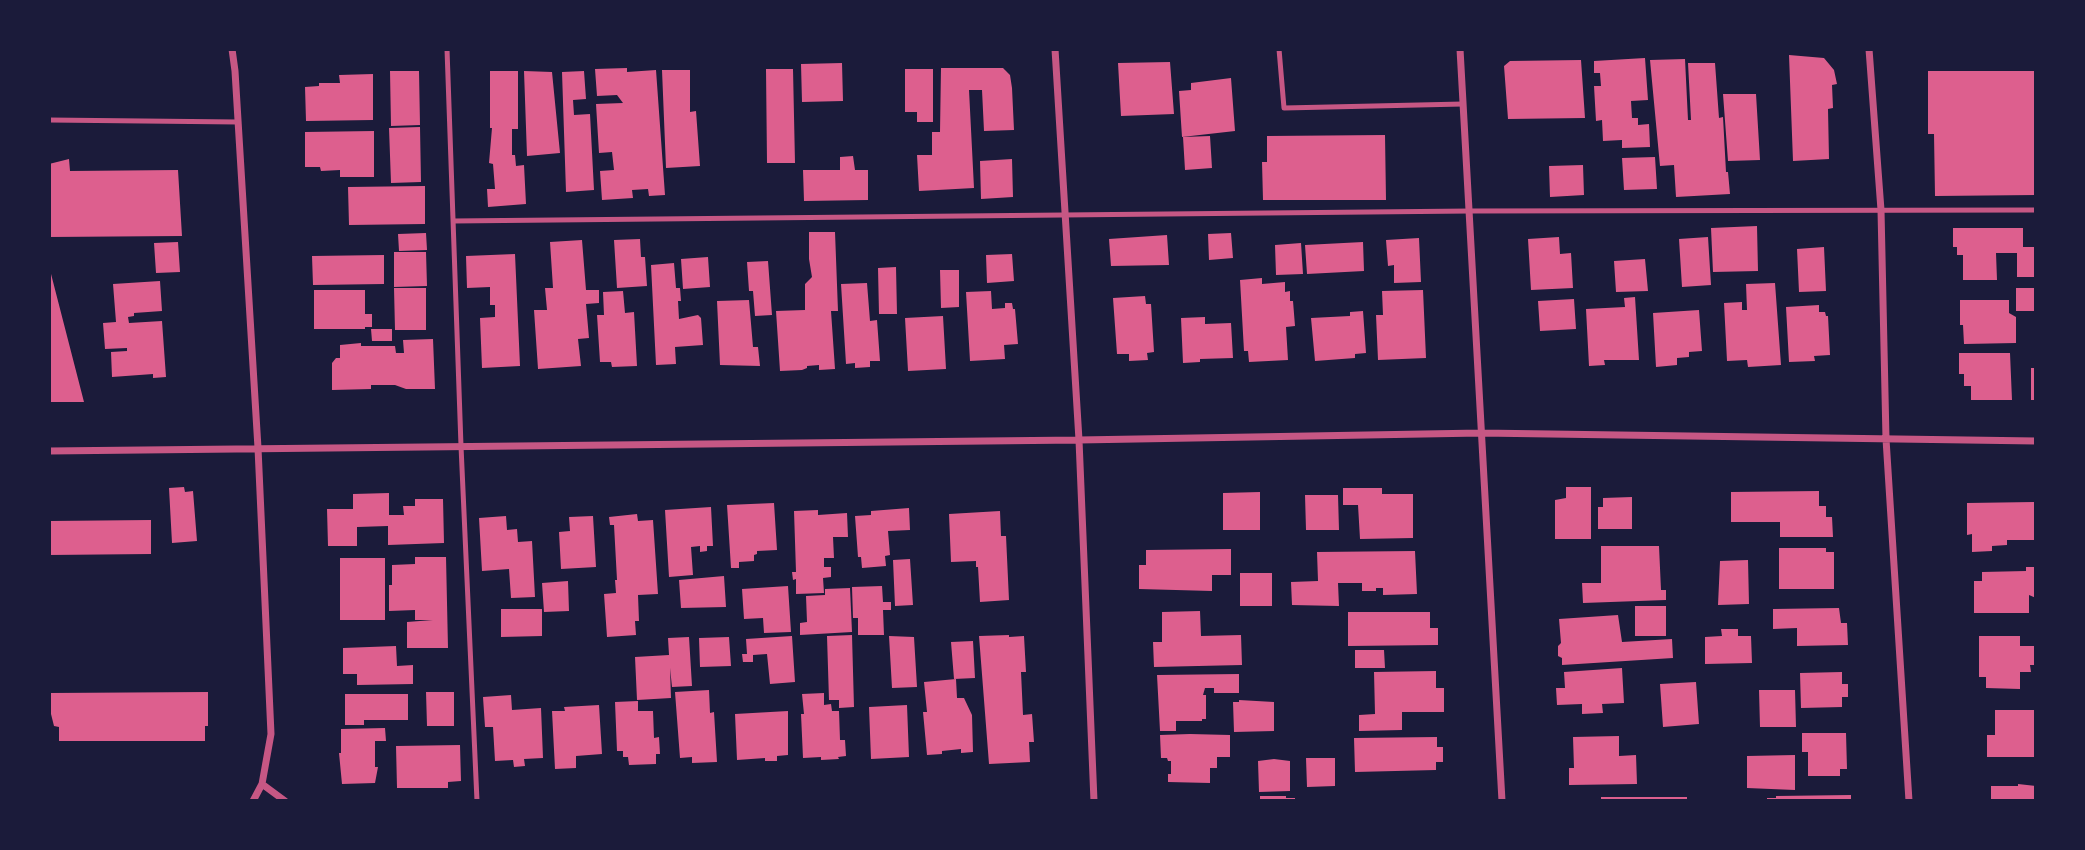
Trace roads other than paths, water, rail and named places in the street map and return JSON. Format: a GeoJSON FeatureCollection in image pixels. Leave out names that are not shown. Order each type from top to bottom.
{"type":"FeatureCollection","features":[{"type":"Feature","properties":{"kind":"street"},"geometry":{"type":"LineString","coordinates":[[232,49],[258,448],[271,734],[262,783],[253,801]]}},
{"type":"Feature","properties":{"kind":"street"},"geometry":{"type":"LineString","coordinates":[[1055,49],[1079,440],[1094,801]]}},
{"type":"Feature","properties":{"kind":"street"},"geometry":{"type":"LineString","coordinates":[[1460,49],[1502,801]]}},
{"type":"Feature","properties":{"kind":"street"},"geometry":{"type":"LineString","coordinates":[[1869,49],[1881,210],[1886,439],[1909,801]]}},
{"type":"Feature","properties":{"kind":"street"},"geometry":{"type":"LineString","coordinates":[[49,451],[1481,433],[2036,441]]}},
{"type":"Feature","properties":{"kind":"street"},"geometry":{"type":"LineString","coordinates":[[262,783],[285,801]]}},
{"type":"Feature","properties":{"kind":"lane"},"geometry":{"type":"LineString","coordinates":[[447,49],[461,446],[478,801]]}},
{"type":"Feature","properties":{"kind":"lane"},"geometry":{"type":"LineString","coordinates":[[1279,49],[1284,108],[1463,104]]}},
{"type":"Feature","properties":{"kind":"lane"},"geometry":{"type":"LineString","coordinates":[[49,120],[238,122]]}},
{"type":"Feature","properties":{"kind":"lane"},"geometry":{"type":"LineString","coordinates":[[453,221],[1470,211],[2036,210]]}}]}
